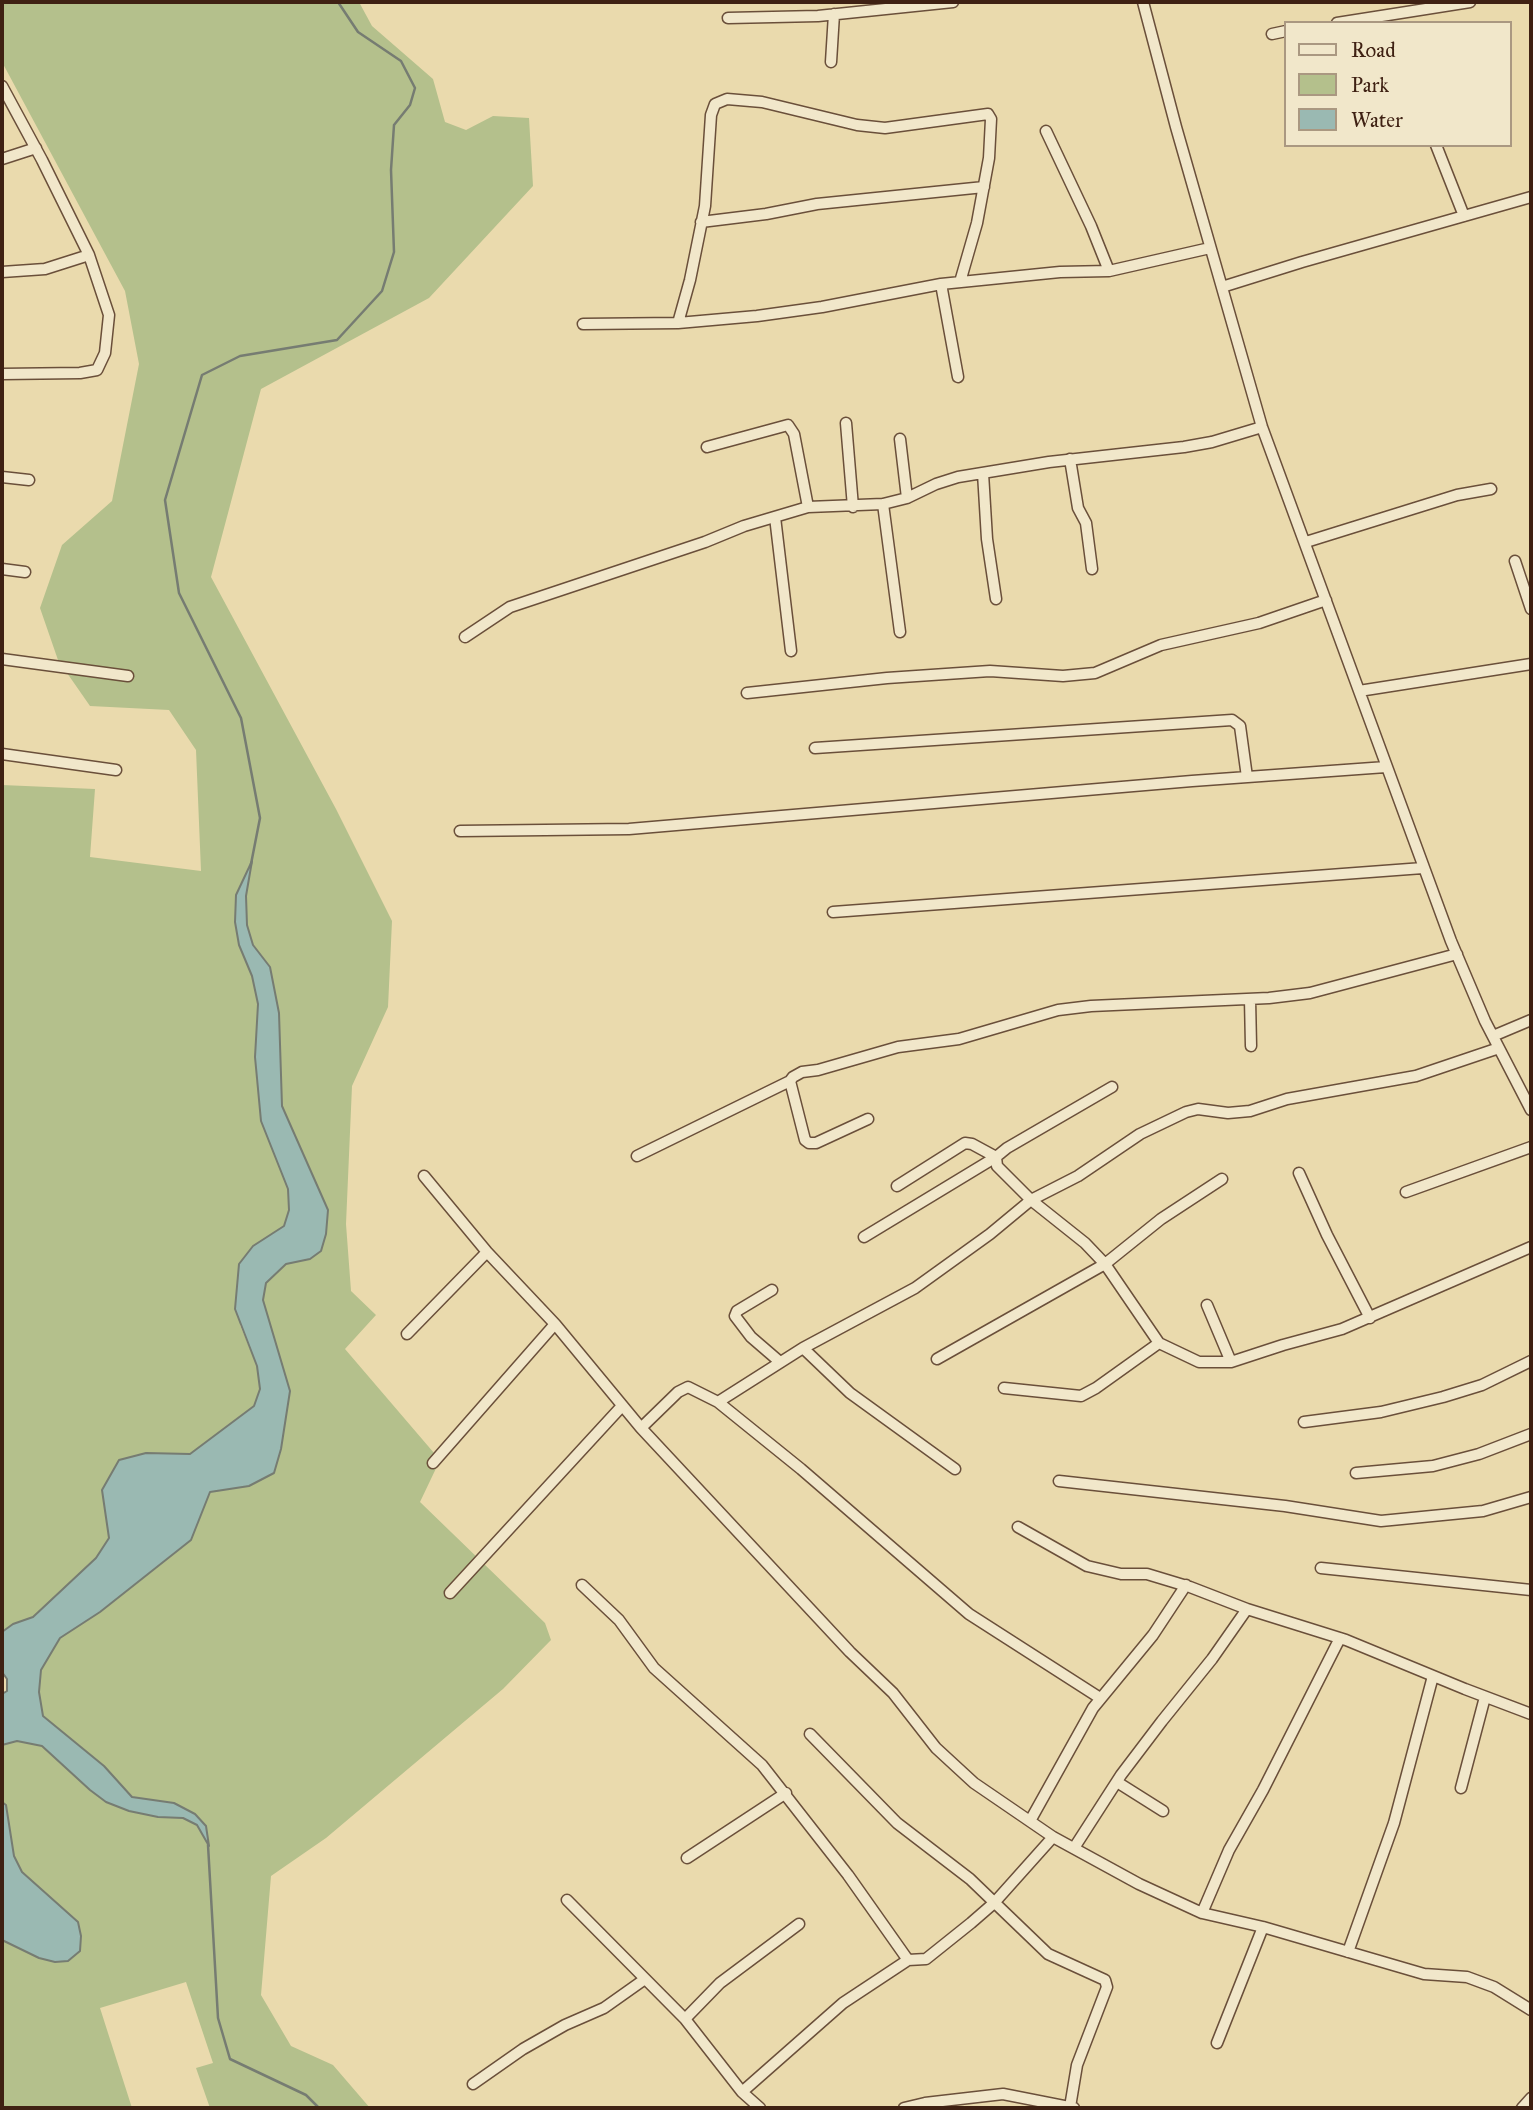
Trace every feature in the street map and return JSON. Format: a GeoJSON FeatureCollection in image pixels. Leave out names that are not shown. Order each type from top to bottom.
{"type":"FeatureCollection","features":[{"type":"Feature","properties":{"kind":"street"},"geometry":{"type":"LineString","coordinates":[[728,18],[834,14],[953,2]]}},
{"type":"Feature","properties":{"kind":"street"},"geometry":{"type":"LineString","coordinates":[[1143,2],[1262,427],[1457,954],[1493,1036],[1531,1107]]}},
{"type":"Feature","properties":{"kind":"street"},"geometry":{"type":"LineString","coordinates":[[1350,21],[1469,2]]}},
{"type":"Feature","properties":{"kind":"street"},"geometry":{"type":"LineString","coordinates":[[831,62],[834,14]]}},
{"type":"Feature","properties":{"kind":"street"},"geometry":{"type":"LineString","coordinates":[[1272,34],[1284,31]]}},
{"type":"Feature","properties":{"kind":"street"},"geometry":{"type":"LineString","coordinates":[[2,86],[89,255],[109,316],[105,353],[97,370],[80,373],[2,374]]}},
{"type":"Feature","properties":{"kind":"street"},"geometry":{"type":"LineString","coordinates":[[678,323],[690,280],[701,222],[711,135],[710,115],[715,104],[727,99],[762,102],[857,125],[885,128],[988,114],[991,119],[989,159],[977,223],[960,282]]}},
{"type":"Feature","properties":{"kind":"street"},"geometry":{"type":"LineString","coordinates":[[1045,131],[1091,226],[1109,271]]}},
{"type":"Feature","properties":{"kind":"street"},"geometry":{"type":"LineString","coordinates":[[1438,147],[1464,216]]}},
{"type":"Feature","properties":{"kind":"street"},"geometry":{"type":"LineString","coordinates":[[2,159],[36,148]]}},
{"type":"Feature","properties":{"kind":"street"},"geometry":{"type":"LineString","coordinates":[[701,222],[817,204],[984,187]]}},
{"type":"Feature","properties":{"kind":"street"},"geometry":{"type":"LineString","coordinates":[[1222,287],[1531,197]]}},
{"type":"Feature","properties":{"kind":"street"},"geometry":{"type":"LineString","coordinates":[[583,324],[678,323],[822,307],[942,284],[1060,272],[1109,271],[1210,248]]}},
{"type":"Feature","properties":{"kind":"street"},"geometry":{"type":"LineString","coordinates":[[2,272],[45,269],[89,255]]}},
{"type":"Feature","properties":{"kind":"street"},"geometry":{"type":"LineString","coordinates":[[942,284],[958,377]]}},
{"type":"Feature","properties":{"kind":"street"},"geometry":{"type":"LineString","coordinates":[[846,423],[853,507]]}},
{"type":"Feature","properties":{"kind":"street"},"geometry":{"type":"LineString","coordinates":[[707,447],[788,425],[794,434],[808,507]]}},
{"type":"Feature","properties":{"kind":"street"},"geometry":{"type":"LineString","coordinates":[[466,637],[510,607],[808,507],[853,507],[883,503],[907,498],[936,484],[983,473],[1070,459],[1184,447],[1212,442],[1262,427]]}},
{"type":"Feature","properties":{"kind":"street"},"geometry":{"type":"LineString","coordinates":[[900,439],[907,498]]}},
{"type":"Feature","properties":{"kind":"street"},"geometry":{"type":"LineString","coordinates":[[1070,459],[1078,508],[1086,523],[1092,569]]}},
{"type":"Feature","properties":{"kind":"street"},"geometry":{"type":"LineString","coordinates":[[983,473],[987,538],[996,599]]}},
{"type":"Feature","properties":{"kind":"street"},"geometry":{"type":"LineString","coordinates":[[2,477],[29,480]]}},
{"type":"Feature","properties":{"kind":"street"},"geometry":{"type":"LineString","coordinates":[[1306,542],[1457,495],[1491,489]]}},
{"type":"Feature","properties":{"kind":"street"},"geometry":{"type":"LineString","coordinates":[[883,503],[900,632]]}},
{"type":"Feature","properties":{"kind":"street"},"geometry":{"type":"LineString","coordinates":[[775,517],[791,651]]}},
{"type":"Feature","properties":{"kind":"street"},"geometry":{"type":"LineString","coordinates":[[1515,561],[1531,609]]}},
{"type":"Feature","properties":{"kind":"street"},"geometry":{"type":"LineString","coordinates":[[2,569],[25,572]]}},
{"type":"Feature","properties":{"kind":"street"},"geometry":{"type":"LineString","coordinates":[[747,693],[887,678],[990,671],[1063,676],[1095,673],[1161,645],[1259,623],[1326,600]]}},
{"type":"Feature","properties":{"kind":"street"},"geometry":{"type":"LineString","coordinates":[[2,659],[128,676]]}},
{"type":"Feature","properties":{"kind":"street"},"geometry":{"type":"LineString","coordinates":[[1359,691],[1531,664]]}},
{"type":"Feature","properties":{"kind":"street"},"geometry":{"type":"LineString","coordinates":[[815,748],[1231,720],[1240,726],[1247,777]]}},
{"type":"Feature","properties":{"kind":"street"},"geometry":{"type":"LineString","coordinates":[[2,754],[116,770]]}},
{"type":"Feature","properties":{"kind":"street"},"geometry":{"type":"LineString","coordinates":[[460,831],[629,829],[1387,767]]}},
{"type":"Feature","properties":{"kind":"street"},"geometry":{"type":"LineString","coordinates":[[833,912],[1423,868]]}},
{"type":"Feature","properties":{"kind":"street"},"geometry":{"type":"LineString","coordinates":[[637,1156],[790,1081],[802,1072],[898,1047],[960,1039],[1058,1010],[1310,993],[1457,954]]}},
{"type":"Feature","properties":{"kind":"street"},"geometry":{"type":"LineString","coordinates":[[1250,999],[1251,1046]]}},
{"type":"Feature","properties":{"kind":"street"},"geometry":{"type":"LineString","coordinates":[[1493,1036],[1531,1020]]}},
{"type":"Feature","properties":{"kind":"street"},"geometry":{"type":"LineString","coordinates":[[718,1402],[803,1348],[915,1288],[990,1234],[1031,1200],[1078,1176],[1140,1134],[1186,1112],[1250,1111],[1287,1099],[1416,1076],[1499,1048]]}},
{"type":"Feature","properties":{"kind":"street"},"geometry":{"type":"LineString","coordinates":[[790,1081],[805,1140],[809,1143],[816,1143],[868,1119]]}},
{"type":"Feature","properties":{"kind":"street"},"geometry":{"type":"LineString","coordinates":[[864,1237],[1112,1087]]}},
{"type":"Feature","properties":{"kind":"street"},"geometry":{"type":"LineString","coordinates":[[897,1186],[965,1143],[996,1157]]}},
{"type":"Feature","properties":{"kind":"street"},"geometry":{"type":"LineString","coordinates":[[1406,1192],[1531,1147]]}},
{"type":"Feature","properties":{"kind":"street"},"geometry":{"type":"LineString","coordinates":[[996,1157],[997,1166],[1031,1200],[1085,1243],[1105,1264],[1159,1343],[1199,1362],[1231,1362],[1342,1329],[1531,1247]]}},
{"type":"Feature","properties":{"kind":"street"},"geometry":{"type":"LineString","coordinates":[[1299,1173],[1327,1235],[1370,1318]]}},
{"type":"Feature","properties":{"kind":"street"},"geometry":{"type":"LineString","coordinates":[[424,1176],[487,1252],[555,1324],[640,1428],[850,1652],[892,1693],[936,1748],[974,1783],[1053,1837],[1139,1884],[1202,1913],[1264,1927],[1424,1974],[1467,1978],[1494,1986],[1531,2010]]}},
{"type":"Feature","properties":{"kind":"street"},"geometry":{"type":"LineString","coordinates":[[937,1359],[1105,1264],[1161,1219],[1222,1179]]}},
{"type":"Feature","properties":{"kind":"street"},"geometry":{"type":"LineString","coordinates":[[407,1334],[487,1252]]}},
{"type":"Feature","properties":{"kind":"street"},"geometry":{"type":"LineString","coordinates":[[772,1290],[737,1311],[735,1316],[751,1337],[780,1362]]}},
{"type":"Feature","properties":{"kind":"street"},"geometry":{"type":"LineString","coordinates":[[1207,1305],[1231,1362]]}},
{"type":"Feature","properties":{"kind":"street"},"geometry":{"type":"LineString","coordinates":[[433,1463],[555,1324]]}},
{"type":"Feature","properties":{"kind":"street"},"geometry":{"type":"LineString","coordinates":[[1004,1388],[1081,1396],[1159,1343]]}},
{"type":"Feature","properties":{"kind":"street"},"geometry":{"type":"LineString","coordinates":[[803,1348],[850,1393],[955,1469]]}},
{"type":"Feature","properties":{"kind":"street"},"geometry":{"type":"LineString","coordinates":[[1304,1422],[1381,1412],[1443,1397],[1482,1385],[1531,1361]]}},
{"type":"Feature","properties":{"kind":"street"},"geometry":{"type":"LineString","coordinates":[[640,1428],[678,1392],[688,1387],[718,1402],[801,1469],[969,1614],[1100,1698]]}},
{"type":"Feature","properties":{"kind":"street"},"geometry":{"type":"LineString","coordinates":[[450,1594],[622,1406]]}},
{"type":"Feature","properties":{"kind":"street"},"geometry":{"type":"LineString","coordinates":[[1356,1473],[1433,1466],[1479,1454],[1531,1434]]}},
{"type":"Feature","properties":{"kind":"street"},"geometry":{"type":"LineString","coordinates":[[1059,1481],[1285,1506],[1381,1521],[1483,1511],[1531,1497]]}},
{"type":"Feature","properties":{"kind":"street"},"geometry":{"type":"LineString","coordinates":[[1018,1527],[1087,1566],[1121,1574],[1147,1574],[1186,1586],[1247,1609],[1340,1638],[1531,1714]]}},
{"type":"Feature","properties":{"kind":"street"},"geometry":{"type":"LineString","coordinates":[[1321,1568],[1531,1590]]}},
{"type":"Feature","properties":{"kind":"street"},"geometry":{"type":"LineString","coordinates":[[582,1585],[619,1620],[654,1668],[762,1765],[786,1793],[908,1960]]}},
{"type":"Feature","properties":{"kind":"street"},"geometry":{"type":"LineString","coordinates":[[1030,1821],[1070,1746],[1100,1698],[1153,1635],[1186,1586]]}},
{"type":"Feature","properties":{"kind":"street"},"geometry":{"type":"LineString","coordinates":[[1074,1848],[1117,1782],[1247,1609]]}},
{"type":"Feature","properties":{"kind":"street"},"geometry":{"type":"LineString","coordinates":[[1202,1913],[1229,1850],[1263,1790],[1340,1638]]}},
{"type":"Feature","properties":{"kind":"street"},"geometry":{"type":"LineString","coordinates":[[1348,1952],[1394,1823],[1433,1676]]}},
{"type":"Feature","properties":{"kind":"street"},"geometry":{"type":"LineString","coordinates":[[1461,1788],[1485,1697]]}},
{"type":"Feature","properties":{"kind":"street"},"geometry":{"type":"LineString","coordinates":[[810,1734],[897,1823],[970,1879],[1048,1954],[1105,1980],[1107,1987],[1077,2065],[1072,2108],[1003,2094],[904,2108]]}},
{"type":"Feature","properties":{"kind":"street"},"geometry":{"type":"LineString","coordinates":[[1117,1782],[1163,1811]]}},
{"type":"Feature","properties":{"kind":"street"},"geometry":{"type":"LineString","coordinates":[[687,1858],[786,1793]]}},
{"type":"Feature","properties":{"kind":"street"},"geometry":{"type":"LineString","coordinates":[[742,2092],[843,2003],[908,1960],[926,1959],[994,1903],[1053,1837]]}},
{"type":"Feature","properties":{"kind":"street"},"geometry":{"type":"LineString","coordinates":[[567,1900],[685,2019],[742,2092],[760,2108]]}},
{"type":"Feature","properties":{"kind":"street"},"geometry":{"type":"LineString","coordinates":[[685,2019],[720,1983],[799,1924]]}},
{"type":"Feature","properties":{"kind":"street"},"geometry":{"type":"LineString","coordinates":[[1217,2043],[1264,1927]]}},
{"type":"Feature","properties":{"kind":"street"},"geometry":{"type":"LineString","coordinates":[[473,2084],[523,2049],[565,2025],[604,2008],[645,1979]]}},
{"type":"Feature","properties":{"kind":"street"},"geometry":{"type":"LineString","coordinates":[[1522,2108],[1531,2098]]}},
{"type":"Feature","properties":{"kind":"green space"},"geometry":{"type":"Polygon","coordinates":[[[2,2],[359,2],[372,26],[433,79],[445,122],[466,130],[493,116],[529,118],[533,186],[429,298],[261,389],[211,577],[336,809],[392,921],[388,1007],[352,1086],[346,1224],[351,1291],[376,1315],[345,1349],[440,1460],[420,1502],[545,1623],[551,1640],[503,1689],[326,1838],[271,1876],[261,1995],[291,2046],[333,2065],[370,2108],[210,2108],[196,2068],[213,2063],[186,1982],[100,2008],[132,2108],[2,2108],[2,1940],[11,1944],[65,1910],[22,1872],[14,1856],[6,1805],[2,1802],[2,1745],[17,1741],[42,1746],[106,1802],[129,1811],[158,1817],[183,1818],[197,1825],[208,1844],[206,1826],[174,1803],[132,1797],[104,1766],[43,1716],[39,1692],[40,1670],[60,1638],[100,1612],[191,1540],[210,1492],[221,1490],[290,1391],[263,1300],[266,1283],[286,1264],[310,1259],[328,1210],[282,1106],[279,1013],[270,967],[253,945],[247,925],[246,896],[251,864],[236,895],[235,922],[239,945],[252,976],[258,1004],[256,1078],[288,1189],[289,1210],[284,1226],[254,1246],[240,1325],[257,1366],[260,1389],[254,1406],[190,1454],[146,1453],[102,1490],[109,1538],[96,1558],[33,1617],[13,1624],[2,1632],[2,785],[95,789],[90,857],[201,871],[196,750],[169,710],[90,706],[58,660],[40,608],[62,545],[112,501],[139,364],[125,291],[2,62],[2,2]]]}},
{"type":"Feature","properties":{"kind":"water"},"geometry":{"type":"Polygon","coordinates":[[[252,861],[246,896],[247,925],[253,945],[270,967],[279,1013],[282,1106],[328,1210],[321,1251],[310,1259],[286,1264],[266,1283],[263,1300],[290,1391],[281,1449],[274,1473],[249,1486],[210,1492],[191,1540],[100,1612],[60,1638],[41,1670],[39,1692],[43,1716],[104,1766],[132,1797],[174,1803],[195,1814],[206,1826],[209,1846],[197,1825],[183,1818],[158,1817],[129,1811],[106,1802],[42,1746],[17,1741],[2,1745],[2,1694],[7,1691],[7,1679],[2,1672],[2,1632],[13,1624],[33,1617],[96,1558],[109,1538],[102,1490],[119,1460],[146,1453],[190,1454],[254,1406],[260,1389],[257,1366],[235,1309],[239,1264],[253,1246],[284,1226],[289,1210],[288,1189],[261,1121],[255,1057],[258,1004],[252,976],[239,945],[235,922],[236,895],[252,861]]]}},
{"type":"Feature","properties":{"kind":"water"},"geometry":{"type":"Polygon","coordinates":[[[2,1802],[6,1805],[14,1856],[22,1872],[78,1922],[80,1951],[68,1961],[55,1962],[39,1958],[2,1940],[2,1802]]]}},
{"type":"Feature","properties":{"kind":"waterway"},"geometry":{"type":"LineString","coordinates":[[251,864],[260,818],[241,718],[179,593],[165,500],[202,375],[240,356],[337,340],[382,291],[394,252],[391,170],[394,125],[410,105],[415,88],[401,61],[358,32],[338,2]]}},
{"type":"Feature","properties":{"kind":"waterway"},"geometry":{"type":"LineString","coordinates":[[208,1845],[218,2018],[230,2059],[306,2095],[319,2108]]}}]}
